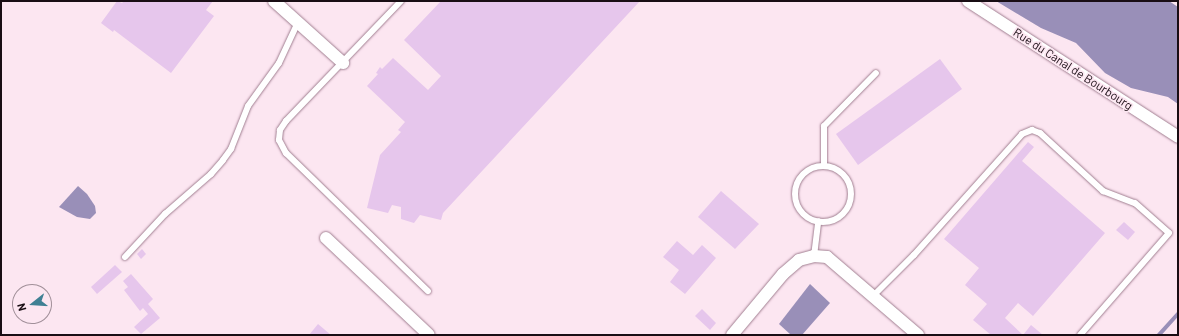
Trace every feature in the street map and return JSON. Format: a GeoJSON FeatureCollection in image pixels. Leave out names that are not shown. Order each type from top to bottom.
{"type":"FeatureCollection","features":[{"type":"Feature","properties":{"kind":"street"},"geometry":{"type":"LineString","coordinates":[[274,1],[344,63]]}},
{"type":"Feature","properties":{"kind":"street","name":"Rue du Canal de Bourbourg"},"geometry":{"type":"LineString","coordinates":[[968,1],[1178,137]]}},
{"type":"Feature","properties":{"kind":"street"},"geometry":{"type":"LineString","coordinates":[[326,238],[429,335]]}},
{"type":"Feature","properties":{"kind":"street"},"geometry":{"type":"LineString","coordinates":[[732,335],[782,274],[799,260],[814,256],[827,256],[918,335]]}},
{"type":"Feature","properties":{"kind":"lane"},"geometry":{"type":"LineString","coordinates":[[401,1],[344,63],[283,125],[279,135],[280,145],[286,153],[428,291]]}},
{"type":"Feature","properties":{"kind":"lane"},"geometry":{"type":"LineString","coordinates":[[125,257],[165,214],[211,174],[223,160],[231,149],[248,106],[279,63],[298,22]]}},
{"type":"Feature","properties":{"kind":"lane"},"geometry":{"type":"LineString","coordinates":[[824,166],[824,126],[876,73]]}},
{"type":"Feature","properties":{"kind":"lane"},"geometry":{"type":"LineString","coordinates":[[873,296],[914,255],[1022,134],[1032,130],[1040,133],[1102,191],[1135,203],[1169,233],[1080,335]]}},
{"type":"Feature","properties":{"kind":"lane"},"geometry":{"type":"LineString","coordinates":[[824,166],[833,168],[841,173],[847,180],[850,197],[845,210],[840,216],[826,222],[818,222],[803,214],[795,199],[795,190],[802,176],[812,168],[824,166]]}},
{"type":"Feature","properties":{"kind":"lane"},"geometry":{"type":"LineString","coordinates":[[814,256],[818,222]]}},
{"type":"Feature","properties":{"kind":"shaded area"},"geometry":{"type":"Polygon","coordinates":[[[996,1],[1169,1],[1178,7],[1178,104],[1168,97],[1131,88],[1105,73],[1076,43],[1041,28],[996,1]]]}},
{"type":"Feature","properties":{"kind":"shaded area"},"geometry":{"type":"Polygon","coordinates":[[[78,186],[87,194],[95,206],[96,213],[90,219],[77,217],[59,207],[78,186]]]}},
{"type":"Feature","properties":{"kind":"shaded area"},"geometry":{"type":"Polygon","coordinates":[[[810,284],[830,303],[802,335],[791,335],[779,324],[810,284]]]}},
{"type":"Feature","properties":{"kind":"building"},"geometry":{"type":"Polygon","coordinates":[[[117,1],[122,3],[124,1],[213,1],[206,10],[214,16],[171,73],[114,30],[113,32],[101,23],[117,1]]]}},
{"type":"Feature","properties":{"kind":"building"},"geometry":{"type":"Polygon","coordinates":[[[441,1],[640,1],[443,213],[441,220],[420,215],[414,223],[401,219],[401,207],[392,205],[388,213],[367,208],[380,155],[401,132],[398,130],[405,122],[367,86],[378,74],[376,73],[380,67],[382,69],[393,58],[428,90],[441,76],[404,40],[441,1]]]}},
{"type":"Feature","properties":{"kind":"building"},"geometry":{"type":"Polygon","coordinates":[[[940,59],[962,89],[858,165],[836,134],[940,59]]]}},
{"type":"Feature","properties":{"kind":"building"},"geometry":{"type":"Polygon","coordinates":[[[1028,142],[1034,147],[1022,161],[1105,233],[1033,316],[1018,303],[1005,318],[1023,335],[991,335],[973,320],[987,304],[965,285],[979,268],[944,239],[1028,142]]]}},
{"type":"Feature","properties":{"kind":"building"},"geometry":{"type":"Polygon","coordinates":[[[721,191],[759,224],[735,249],[698,217],[721,191]]]}},
{"type":"Feature","properties":{"kind":"building"},"geometry":{"type":"Polygon","coordinates":[[[1124,222],[1135,232],[1128,240],[1116,230],[1124,222]]]}},
{"type":"Feature","properties":{"kind":"building"},"geometry":{"type":"Polygon","coordinates":[[[677,241],[693,255],[702,245],[716,258],[685,294],[670,282],[679,270],[663,257],[677,241]]]}},
{"type":"Feature","properties":{"kind":"building"},"geometry":{"type":"Polygon","coordinates":[[[142,249],[146,254],[141,259],[137,254],[142,249]]]}},
{"type":"Feature","properties":{"kind":"building"},"geometry":{"type":"Polygon","coordinates":[[[115,265],[122,272],[97,294],[91,287],[115,265]]]}},
{"type":"Feature","properties":{"kind":"building"},"geometry":{"type":"Polygon","coordinates":[[[131,274],[153,299],[148,304],[160,318],[141,334],[134,327],[148,314],[143,308],[140,311],[124,290],[128,287],[123,281],[131,274]]]}},
{"type":"Feature","properties":{"kind":"building"},"geometry":{"type":"Polygon","coordinates":[[[702,309],[716,323],[710,330],[695,316],[702,309]]]}},
{"type":"Feature","properties":{"kind":"building"},"geometry":{"type":"Polygon","coordinates":[[[318,324],[331,335],[309,335],[318,324]]]}},
{"type":"Feature","properties":{"kind":"building"},"geometry":{"type":"Polygon","coordinates":[[[1031,325],[1043,335],[1023,335],[1031,325]]]}},
{"type":"Feature","properties":{"kind":"waterway"},"geometry":{"type":"LineString","coordinates":[[1159,335],[1178,314]]}}]}
